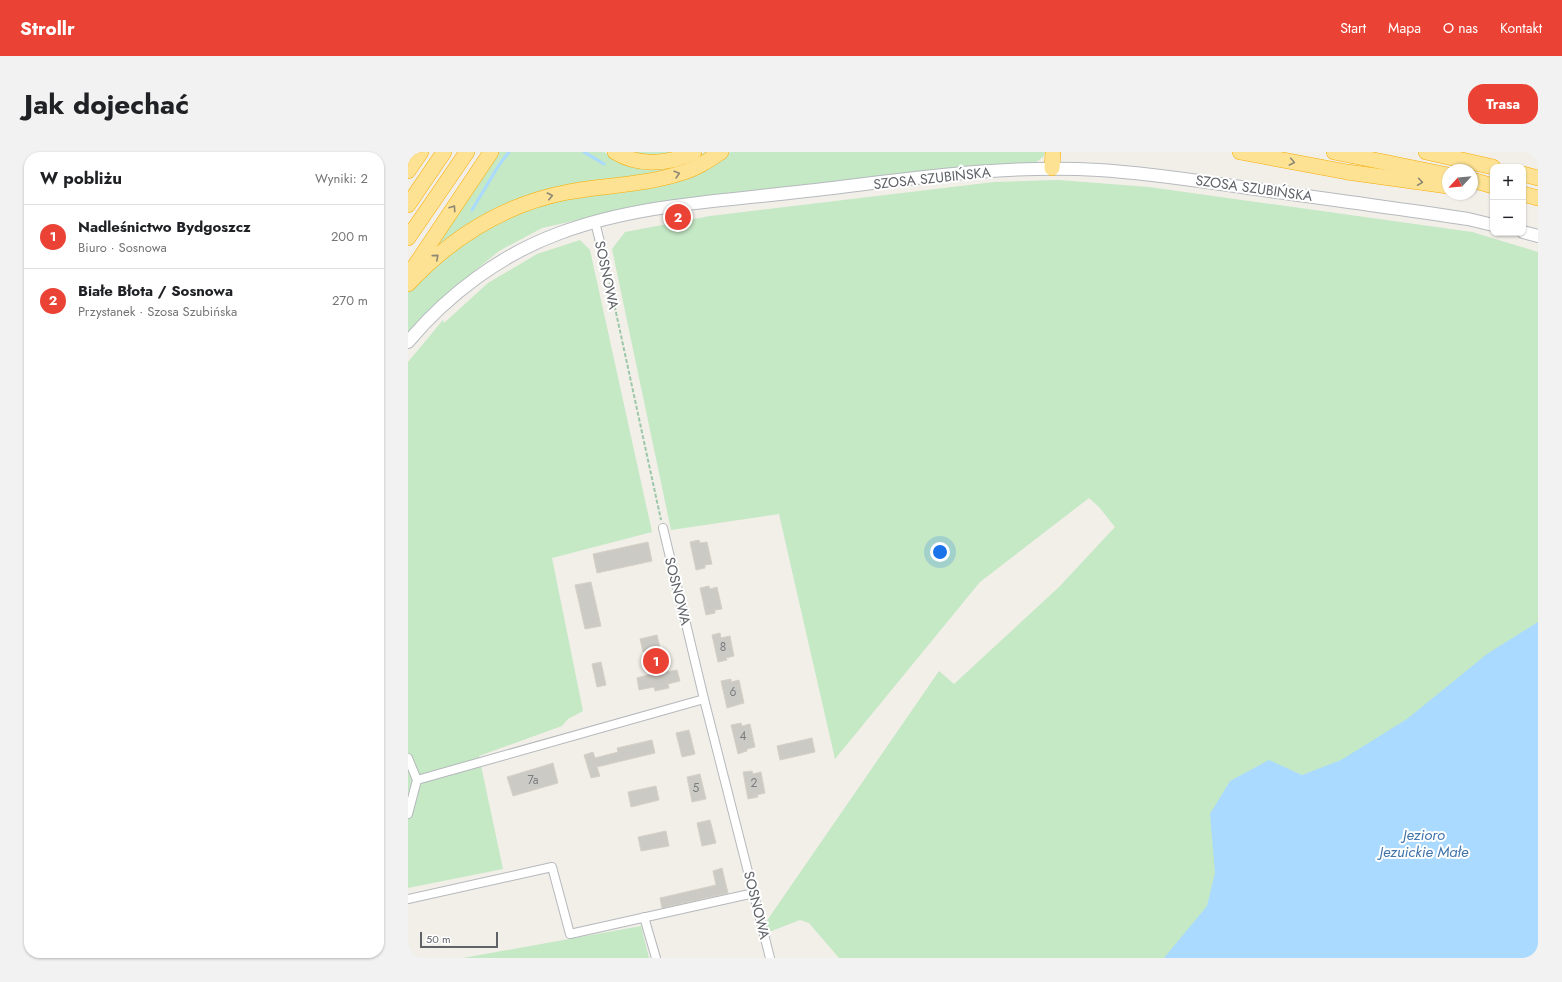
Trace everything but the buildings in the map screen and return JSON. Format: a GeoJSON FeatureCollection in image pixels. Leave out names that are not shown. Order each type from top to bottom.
{"type":"FeatureCollection","features":[{"type":"Feature","properties":{"kind":"highway"},"geometry":{"type":"LineString","coordinates":[[408,171],[421,152]]}},
{"type":"Feature","properties":{"kind":"highway"},"geometry":{"type":"LineString","coordinates":[[408,205],[444,152]]}},
{"type":"Feature","properties":{"kind":"highway"},"geometry":{"type":"LineString","coordinates":[[408,238],[467,152]]}},
{"type":"Feature","properties":{"kind":"highway"},"geometry":{"type":"LineString","coordinates":[[408,275],[491,152]]}},
{"type":"Feature","properties":{"kind":"highway"},"geometry":{"type":"LineString","coordinates":[[615,152],[638,161],[658,162],[676,160],[694,152]]}},
{"type":"Feature","properties":{"kind":"highway"},"geometry":{"type":"LineString","coordinates":[[408,284],[453,243],[488,221],[516,207],[537,199],[569,192],[660,179],[683,173],[706,162],[721,152]]}},
{"type":"Feature","properties":{"kind":"highway"},"geometry":{"type":"LineString","coordinates":[[1052,168],[1053,152]]}},
{"type":"Feature","properties":{"kind":"highway"},"geometry":{"type":"LineString","coordinates":[[1240,152],[1347,172],[1442,185]]}},
{"type":"Feature","properties":{"kind":"highway"},"geometry":{"type":"LineString","coordinates":[[1334,152],[1442,174]]}},
{"type":"Feature","properties":{"kind":"highway"},"geometry":{"type":"LineString","coordinates":[[1426,152],[1490,166]]}},
{"type":"Feature","properties":{"kind":"highway"},"geometry":{"type":"LineString","coordinates":[[1526,175],[1538,178]]}},
{"type":"Feature","properties":{"kind":"highway"},"geometry":{"type":"LineString","coordinates":[[1478,182],[1490,185]]}},
{"type":"Feature","properties":{"kind":"highway"},"geometry":{"type":"LineString","coordinates":[[1478,190],[1490,192]]}},
{"type":"Feature","properties":{"kind":"highway"},"geometry":{"type":"LineString","coordinates":[[1526,196],[1538,198]]}},
{"type":"Feature","properties":{"kind":"street","name":"SZOSA SZUBIŃSKA"},"geometry":{"type":"LineString","coordinates":[[408,342],[419,329],[453,296],[503,261],[560,233],[595,222],[617,216],[668,207],[950,175],[1052,168],[1158,175],[1460,218],[1490,224]]}},
{"type":"Feature","properties":{"kind":"street","name":"SOSNOWA"},"geometry":{"type":"LineString","coordinates":[[595,222],[605,262]]}},
{"type":"Feature","properties":{"kind":"street"},"geometry":{"type":"LineString","coordinates":[[1526,233],[1538,236]]}},
{"type":"Feature","properties":{"kind":"street","name":"SOSNOWA"},"geometry":{"type":"LineString","coordinates":[[663,528],[704,699],[770,958]]}},
{"type":"Feature","properties":{"kind":"street"},"geometry":{"type":"LineString","coordinates":[[417,780],[704,699]]}},
{"type":"Feature","properties":{"kind":"street"},"geometry":{"type":"LineString","coordinates":[[408,758],[417,780],[408,814]]}},
{"type":"Feature","properties":{"kind":"street"},"geometry":{"type":"LineString","coordinates":[[408,899],[552,867],[570,934],[754,893]]}},
{"type":"Feature","properties":{"kind":"street"},"geometry":{"type":"LineString","coordinates":[[644,917],[656,958]]}},
{"type":"Feature","properties":{"kind":"path","name":"SOSNOWA"},"geometry":{"type":"LineString","coordinates":[[605,262],[663,528]]}},
{"type":"Feature","properties":{"kind":"green space"},"geometry":{"type":"Polygon","coordinates":[[[498,152],[604,152],[614,158],[686,162],[705,152],[713,152],[683,167],[554,190],[430,253],[498,152]]]}},
{"type":"Feature","properties":{"kind":"green space"},"geometry":{"type":"Polygon","coordinates":[[[631,152],[679,152],[652,156],[631,152]]]}},
{"type":"Feature","properties":{"kind":"green space"},"geometry":{"type":"Polygon","coordinates":[[[730,152],[1045,152],[1044,156],[1034,164],[923,173],[656,202],[542,228],[499,251],[459,284],[408,332],[408,292],[426,272],[479,231],[535,207],[574,197],[621,193],[655,187],[720,160],[730,152]]]}},
{"type":"Feature","properties":{"kind":"green space"},"geometry":{"type":"Polygon","coordinates":[[[1058,180],[1149,187],[1472,232],[1538,252],[1538,638],[1333,772],[1313,771],[1302,775],[1290,770],[1180,958],[839,958],[809,923],[800,920],[769,932],[766,922],[939,671],[954,684],[1059,587],[1115,527],[1099,507],[1089,498],[980,582],[835,759],[779,514],[671,530],[612,249],[625,232],[710,216],[994,182],[1058,180]]]}},
{"type":"Feature","properties":{"kind":"green space"},"geometry":{"type":"Polygon","coordinates":[[[580,240],[590,250],[652,532],[552,558],[583,711],[568,719],[562,726],[479,756],[503,869],[408,888],[408,362],[443,320],[444,323],[488,283],[537,254],[580,240]]]}},
{"type":"Feature","properties":{"kind":"green space"},"geometry":{"type":"Polygon","coordinates":[[[641,926],[649,958],[463,958],[641,926]]]}},
{"type":"Feature","properties":{"kind":"water","name":"Jezioro Jezuickie Małe"},"geometry":{"type":"Polygon","coordinates":[[[1538,622],[1538,958],[1164,958],[1207,906],[1215,873],[1210,814],[1230,781],[1269,760],[1302,775],[1341,760],[1407,719],[1487,654],[1538,622]]]}},
{"type":"Feature","properties":{"kind":"waterway"},"geometry":{"type":"LineString","coordinates":[[472,210],[499,165],[509,152]]}},
{"type":"Feature","properties":{"kind":"waterway"},"geometry":{"type":"LineString","coordinates":[[584,152],[604,164]]}},
{"type":"Feature","properties":{"kind":"place","name":"Białe Błota / Sosnowa"},"geometry":{"type":"Point","coordinates":[678,217]}},
{"type":"Feature","properties":{"kind":"place","name":"Nadleśnictwo Bydgoszcz"},"geometry":{"type":"Point","coordinates":[656,661]}}]}
